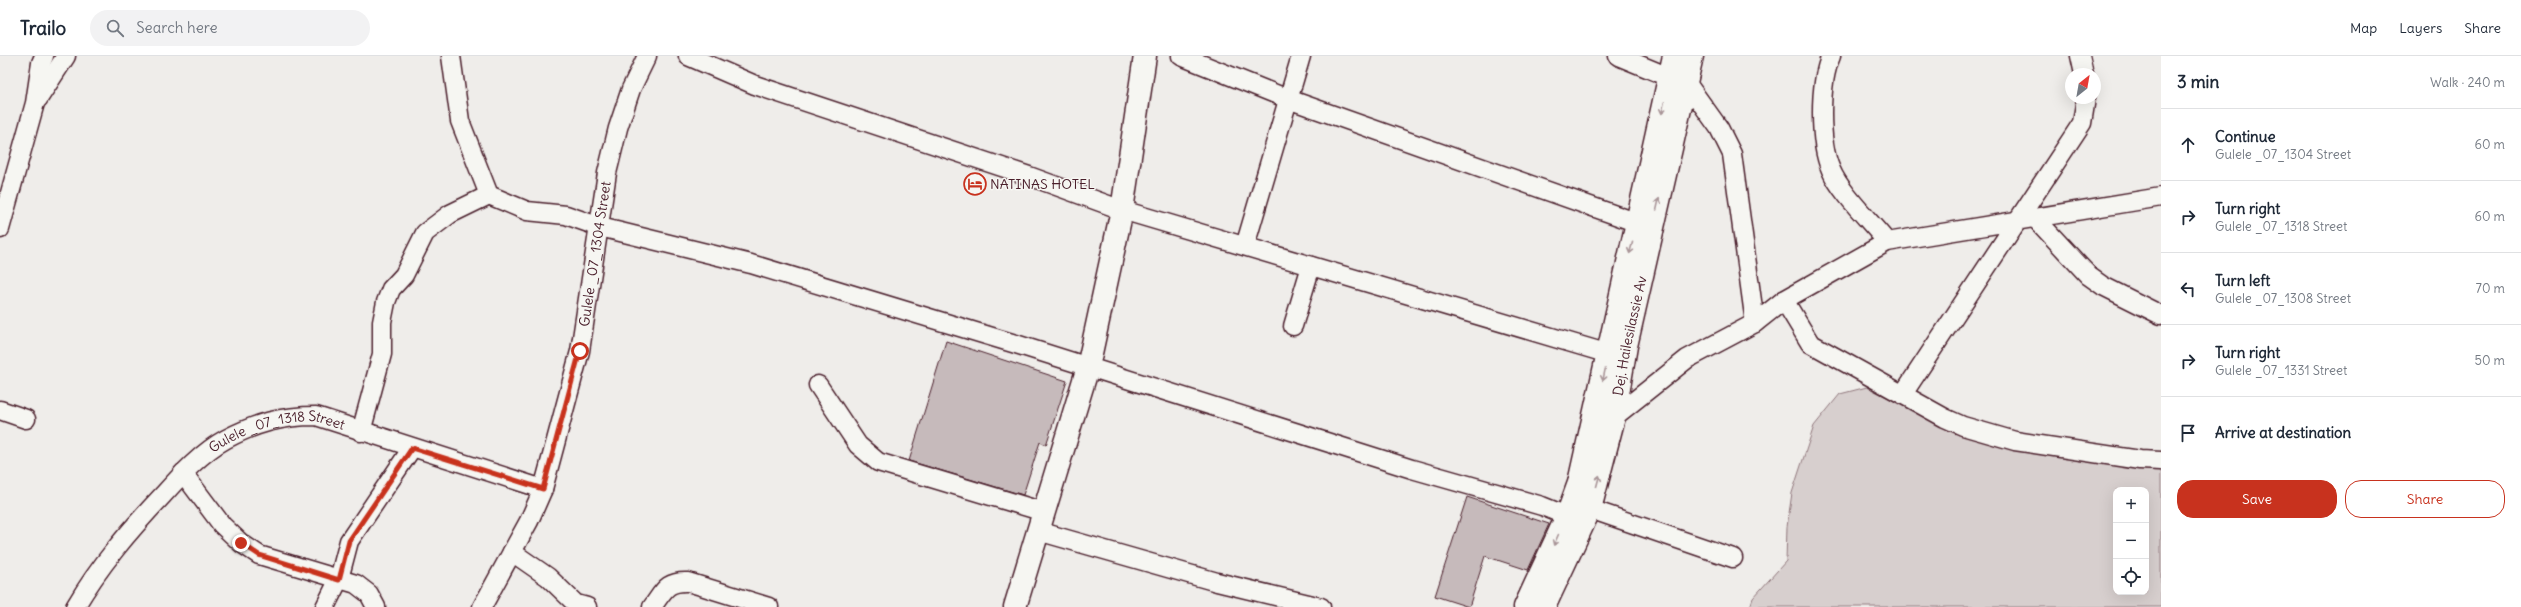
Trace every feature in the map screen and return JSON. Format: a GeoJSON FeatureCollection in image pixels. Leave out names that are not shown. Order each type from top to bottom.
{"type":"FeatureCollection","features":[{"type":"Feature","properties":{"kind":"main road"},"geometry":{"type":"LineString","coordinates":[[1015,607],[1088,367],[1122,210],[1145,56]]}},
{"type":"Feature","properties":{"kind":"main road","name":"Dej. Hailesilassie Av"},"geometry":{"type":"LineString","coordinates":[[1544,607],[1590,510],[1614,417],[1676,72],[1692,56]]}},
{"type":"Feature","properties":{"kind":"main road"},"geometry":{"type":"LineString","coordinates":[[1525,607],[1567,516],[1579,483],[1638,222],[1676,72]]}},
{"type":"Feature","properties":{"kind":"street"},"geometry":{"type":"LineString","coordinates":[[36,103],[66,56]]}},
{"type":"Feature","properties":{"kind":"street"},"geometry":{"type":"LineString","coordinates":[[451,56],[460,121],[489,195],[526,211],[566,215],[600,227],[751,264],[1088,367],[1332,444],[1542,506],[1567,516]]}},
{"type":"Feature","properties":{"kind":"street","name":"Gulele _07_1304 Street"},"geometry":{"type":"LineString","coordinates":[[482,607],[512,552],[543,489],[580,351],[607,173],[618,128],[631,89],[647,56]]}},
{"type":"Feature","properties":{"kind":"street"},"geometry":{"type":"LineString","coordinates":[[688,56],[755,85],[1029,176],[1122,210],[1609,354]]}},
{"type":"Feature","properties":{"kind":"street"},"geometry":{"type":"LineString","coordinates":[[1181,56],[1288,98],[1638,222]]}},
{"type":"Feature","properties":{"kind":"street"},"geometry":{"type":"LineString","coordinates":[[1245,246],[1301,56]]}},
{"type":"Feature","properties":{"kind":"street"},"geometry":{"type":"LineString","coordinates":[[1618,56],[1676,72],[1719,128],[1732,154],[1755,323]]}},
{"type":"Feature","properties":{"kind":"street"},"geometry":{"type":"LineString","coordinates":[[1831,56],[1822,100],[1823,125],[1830,169],[1837,182],[1887,242]]}},
{"type":"Feature","properties":{"kind":"street"},"geometry":{"type":"LineString","coordinates":[[2080,56],[2083,68]]}},
{"type":"Feature","properties":{"kind":"street"},"geometry":{"type":"LineString","coordinates":[[0,229],[36,103],[38,58]]}},
{"type":"Feature","properties":{"kind":"street"},"geometry":{"type":"LineString","coordinates":[[1903,394],[2082,123],[2085,104]]}},
{"type":"Feature","properties":{"kind":"street"},"geometry":{"type":"LineString","coordinates":[[361,432],[382,354],[382,322],[386,302],[391,289],[404,275],[425,233],[450,214],[489,195]]}},
{"type":"Feature","properties":{"kind":"street"},"geometry":{"type":"LineString","coordinates":[[1614,417],[1687,359],[1755,323],[1784,300],[1887,242],[2017,222],[2161,197]]}},
{"type":"Feature","properties":{"kind":"street"},"geometry":{"type":"LineString","coordinates":[[2035,218],[2089,276],[2104,286],[2161,315]]}},
{"type":"Feature","properties":{"kind":"street"},"geometry":{"type":"LineString","coordinates":[[1293,326],[1312,266]]}},
{"type":"Feature","properties":{"kind":"street"},"geometry":{"type":"LineString","coordinates":[[1784,300],[1810,343],[1963,426],[2015,441],[2140,460],[2161,461]]}},
{"type":"Feature","properties":{"kind":"street"},"geometry":{"type":"LineString","coordinates":[[818,385],[858,444],[878,462],[1041,521],[1274,601],[1321,607]]}},
{"type":"Feature","properties":{"kind":"street"},"geometry":{"type":"LineString","coordinates":[[0,410],[26,419]]}},
{"type":"Feature","properties":{"kind":"street","name":"Gulele _07_1318 Street"},"geometry":{"type":"LineString","coordinates":[[75,607],[94,575],[121,539],[183,473],[225,440],[260,423],[288,416],[316,416],[361,432],[543,489]]}},
{"type":"Feature","properties":{"kind":"street"},"geometry":{"type":"LineString","coordinates":[[325,607],[339,580],[349,541],[412,448]]}},
{"type":"Feature","properties":{"kind":"street"},"geometry":{"type":"LineString","coordinates":[[183,473],[222,525],[241,543],[259,555],[356,584],[369,594],[376,607]]}},
{"type":"Feature","properties":{"kind":"street"},"geometry":{"type":"LineString","coordinates":[[1590,510],[1733,558]]}},
{"type":"Feature","properties":{"kind":"street"},"geometry":{"type":"LineString","coordinates":[[512,552],[548,577],[576,604],[587,607]]}},
{"type":"Feature","properties":{"kind":"street"},"geometry":{"type":"LineString","coordinates":[[652,607],[667,586],[675,581],[688,582],[769,607]]}},
{"type":"Feature","properties":{"kind":"shaded area"},"geometry":{"type":"Polygon","coordinates":[[[1867,387],[1916,412],[2161,465],[2161,607],[1750,607],[1753,598],[1786,561],[1787,527],[1792,493],[1814,426],[1840,394],[1867,387]]]}},
{"type":"Feature","properties":{"kind":"building"},"geometry":{"type":"Polygon","coordinates":[[[946,341],[1067,381],[1046,445],[1040,442],[1023,495],[909,461],[946,341]]]}},
{"type":"Feature","properties":{"kind":"building"},"geometry":{"type":"Polygon","coordinates":[[[1467,497],[1549,524],[1528,570],[1485,556],[1469,607],[1435,596],[1467,497]]]}},
{"type":"Feature","properties":{"kind":"place","name":"NATINAS HOTEL"},"geometry":{"type":"Point","coordinates":[975,184]}},
{"type":"Feature","properties":{"kind":"route"},"geometry":{"type":"LineString","coordinates":[[241,543],[259,555],[339,580],[342,560],[349,541],[412,448],[543,489],[580,351]]}}]}
